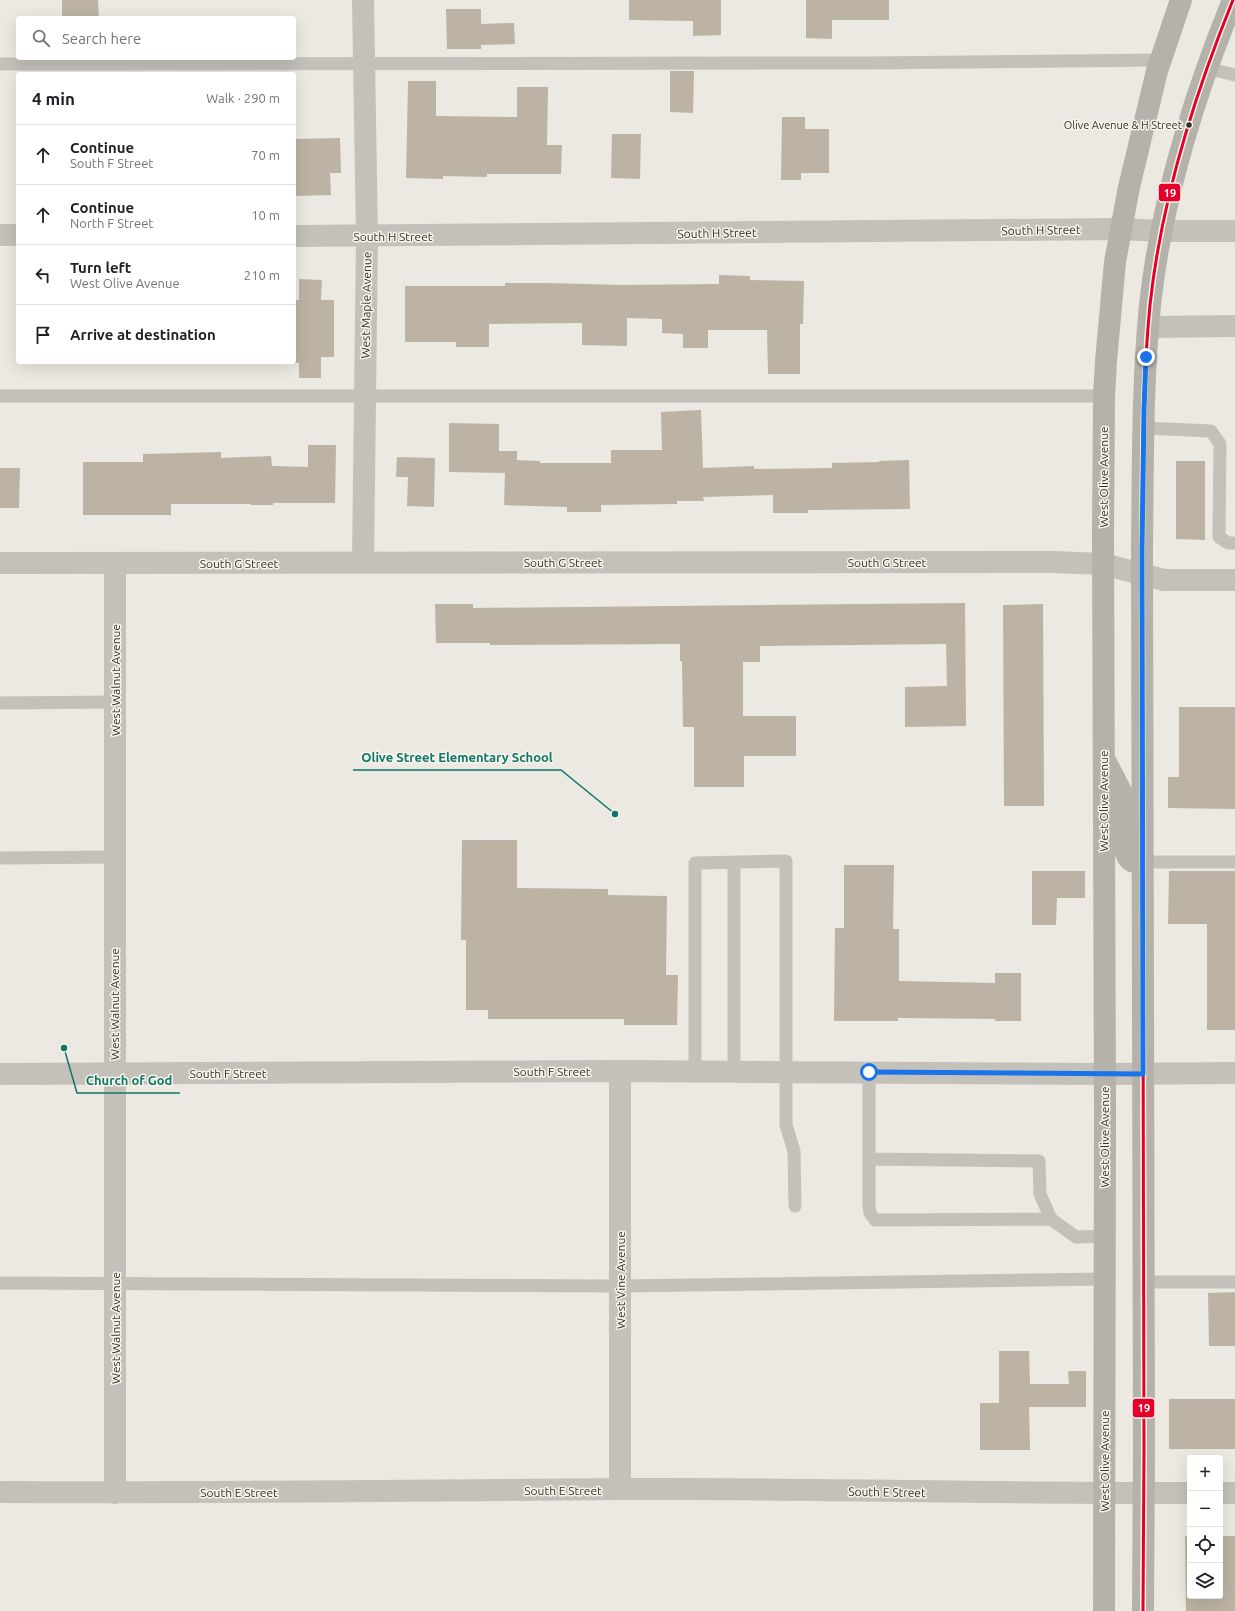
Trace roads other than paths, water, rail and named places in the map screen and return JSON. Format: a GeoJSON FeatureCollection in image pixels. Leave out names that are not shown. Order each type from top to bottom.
{"type":"FeatureCollection","features":[{"type":"Feature","properties":{"kind":"main road","name":"West Olive Avenue"},"geometry":{"type":"LineString","coordinates":[[1104,1611],[1104,396],[1109,314],[1115,262],[1131,230],[1144,120],[1161,60],[1181,0]]}},
{"type":"Feature","properties":{"kind":"main road"},"geometry":{"type":"LineString","coordinates":[[1143,1611],[1135,1494],[1144,1282],[1143,862],[1133,572],[1144,428],[1150,305],[1163,231],[1178,162],[1206,68],[1229,25],[1233,0]]}},
{"type":"Feature","properties":{"kind":"main road"},"geometry":{"type":"LineString","coordinates":[[1103,756],[1125,803],[1124,843],[1126,853],[1130,860],[1135,862],[1143,862]]}},
{"type":"Feature","properties":{"kind":"street","name":"West Maple Avenue"},"geometry":{"type":"LineString","coordinates":[[363,0],[367,237],[363,562]]}},
{"type":"Feature","properties":{"kind":"street","name":"South H Street"},"geometry":{"type":"LineString","coordinates":[[296,236],[367,237],[1235,230]]}},
{"type":"Feature","properties":{"kind":"street"},"geometry":{"type":"LineString","coordinates":[[0,235],[16,235]]}},
{"type":"Feature","properties":{"kind":"street"},"geometry":{"type":"LineString","coordinates":[[1149,327],[1235,326]]}},
{"type":"Feature","properties":{"kind":"street","name":"South G Street"},"geometry":{"type":"LineString","coordinates":[[0,562],[1054,562],[1103,564],[1164,580],[1235,580]]}},
{"type":"Feature","properties":{"kind":"street","name":"West Walnut Avenue"},"geometry":{"type":"LineString","coordinates":[[115,563],[115,1493]]}},
{"type":"Feature","properties":{"kind":"street","name":"South F Street"},"geometry":{"type":"LineString","coordinates":[[0,1074],[620,1071],[1104,1074],[1235,1073]]}},
{"type":"Feature","properties":{"kind":"street","name":"West Vine Avenue"},"geometry":{"type":"LineString","coordinates":[[620,1071],[620,1489]]}},
{"type":"Feature","properties":{"kind":"street","name":"South E Street"},"geometry":{"type":"LineString","coordinates":[[0,1492],[115,1493],[620,1489],[1104,1494],[1187,1493]]}},
{"type":"Feature","properties":{"kind":"street"},"geometry":{"type":"LineString","coordinates":[[1223,1493],[1235,1493]]}},
{"type":"Feature","properties":{"kind":"lane"},"geometry":{"type":"LineString","coordinates":[[0,64],[869,63],[1161,60]]}},
{"type":"Feature","properties":{"kind":"lane"},"geometry":{"type":"LineString","coordinates":[[1206,68],[1235,75]]}},
{"type":"Feature","properties":{"kind":"lane"},"geometry":{"type":"LineString","coordinates":[[0,396],[1104,396]]}},
{"type":"Feature","properties":{"kind":"lane"},"geometry":{"type":"LineString","coordinates":[[1144,428],[1211,432],[1220,444],[1219,537],[1228,543],[1235,543]]}},
{"type":"Feature","properties":{"kind":"lane"},"geometry":{"type":"LineString","coordinates":[[0,703],[115,702]]}},
{"type":"Feature","properties":{"kind":"lane"},"geometry":{"type":"LineString","coordinates":[[0,858],[115,857]]}},
{"type":"Feature","properties":{"kind":"lane"},"geometry":{"type":"LineString","coordinates":[[695,1072],[695,863],[786,861],[786,1125],[794,1151],[795,1206]]}},
{"type":"Feature","properties":{"kind":"lane"},"geometry":{"type":"LineString","coordinates":[[734,862],[734,1072]]}},
{"type":"Feature","properties":{"kind":"lane"},"geometry":{"type":"LineString","coordinates":[[1143,862],[1235,862]]}},
{"type":"Feature","properties":{"kind":"lane"},"geometry":{"type":"LineString","coordinates":[[869,1072],[870,1214],[875,1220],[1051,1219]]}},
{"type":"Feature","properties":{"kind":"lane"},"geometry":{"type":"LineString","coordinates":[[869,1159],[1039,1161],[1040,1194],[1051,1219],[1076,1237],[1105,1236]]}},
{"type":"Feature","properties":{"kind":"lane"},"geometry":{"type":"LineString","coordinates":[[0,1283],[620,1286],[1105,1279]]}},
{"type":"Feature","properties":{"kind":"lane"},"geometry":{"type":"LineString","coordinates":[[1144,1282],[1235,1282]]}},
{"type":"Feature","properties":{"kind":"place","name":"Olive Avenue & H Street"},"geometry":{"type":"Point","coordinates":[1189,125]}},
{"type":"Feature","properties":{"kind":"place","name":"Olive Street Elementary School"},"geometry":{"type":"Point","coordinates":[615,814]}},
{"type":"Feature","properties":{"kind":"place","name":"Church of God"},"geometry":{"type":"Point","coordinates":[64,1048]}}]}
